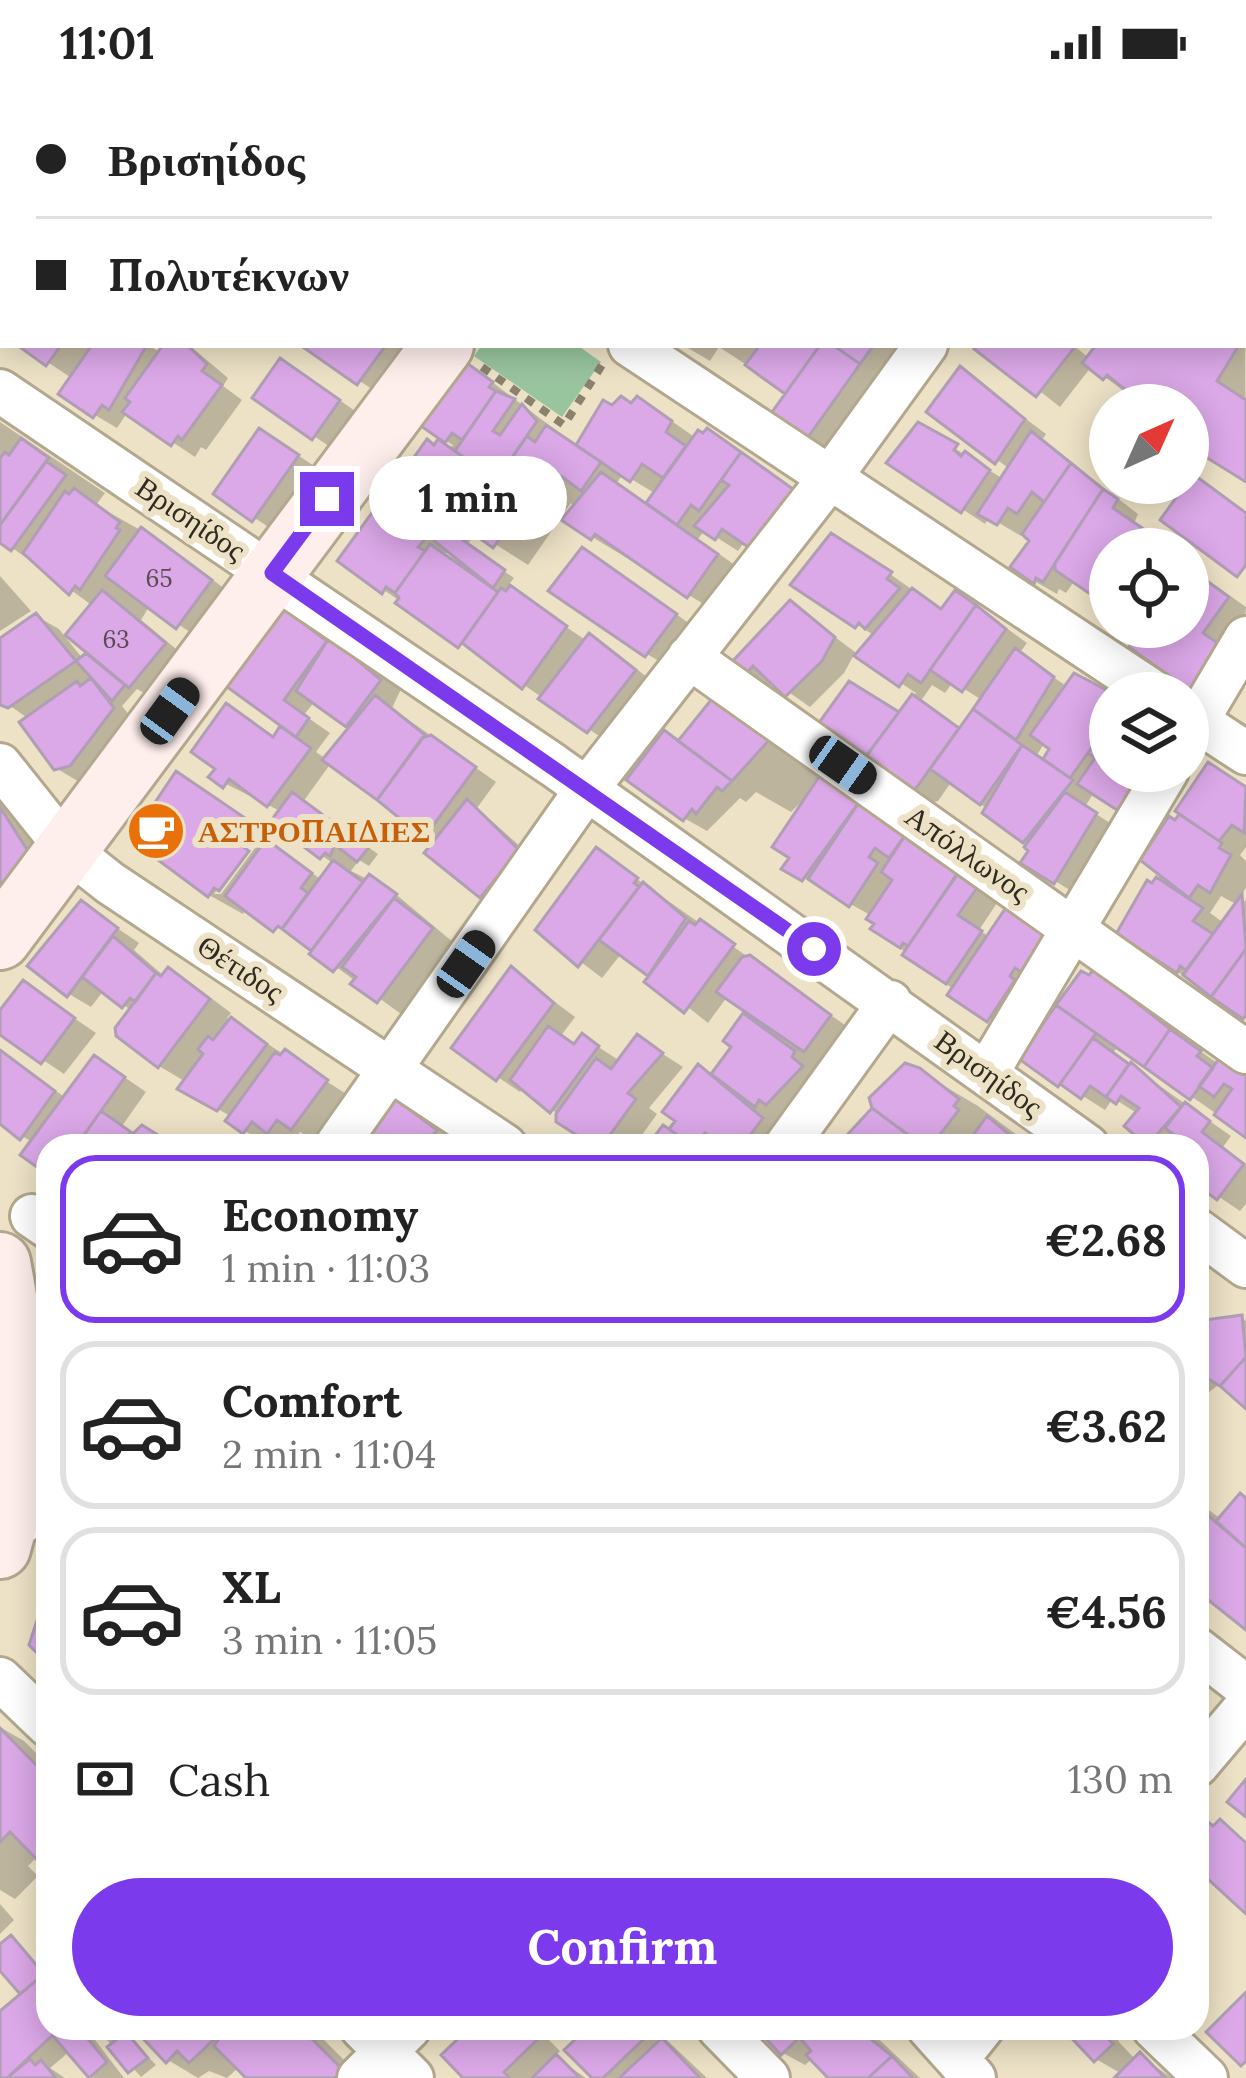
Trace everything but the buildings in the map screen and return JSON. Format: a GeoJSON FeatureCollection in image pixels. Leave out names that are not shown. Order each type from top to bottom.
{"type":"FeatureCollection","features":[{"type":"Feature","properties":{"kind":"street"},"geometry":{"type":"LineString","coordinates":[[634,348],[1124,672]]}},
{"type":"Feature","properties":{"kind":"street"},"geometry":{"type":"LineString","coordinates":[[345,1134],[586,790],[830,479],[924,348]]}},
{"type":"Feature","properties":{"kind":"street"},"geometry":{"type":"LineString","coordinates":[[0,939],[272,573],[457,352]]}},
{"type":"Feature","properties":{"kind":"street","name":"Βρισηίδος"},"geometry":{"type":"LineString","coordinates":[[0,391],[586,790],[1071,1134]]}},
{"type":"Feature","properties":{"kind":"street"},"geometry":{"type":"LineString","coordinates":[[1209,696],[1246,638]]}},
{"type":"Feature","properties":{"kind":"street","name":"Απόλλωνος"},"geometry":{"type":"LineString","coordinates":[[689,657],[1246,1052]]}},
{"type":"Feature","properties":{"kind":"street"},"geometry":{"type":"LineString","coordinates":[[1209,733],[1246,753]]}},
{"type":"Feature","properties":{"kind":"street","name":"Θέτιδος"},"geometry":{"type":"LineString","coordinates":[[0,765],[67,849],[488,1134]]}},
{"type":"Feature","properties":{"kind":"street"},"geometry":{"type":"LineString","coordinates":[[988,1071],[1155,792]]}},
{"type":"Feature","properties":{"kind":"street"},"geometry":{"type":"LineString","coordinates":[[795,1134],[890,1002]]}},
{"type":"Feature","properties":{"kind":"street"},"geometry":{"type":"LineString","coordinates":[[18,1529],[10,1315],[27,1235]]}},
{"type":"Feature","properties":{"kind":"street"},"geometry":{"type":"LineString","coordinates":[[1209,1658],[1246,1687]]}},
{"type":"Feature","properties":{"kind":"street"},"geometry":{"type":"LineString","coordinates":[[0,1679],[36,1714]]}},
{"type":"Feature","properties":{"kind":"street"},"geometry":{"type":"LineString","coordinates":[[1209,1751],[1246,1706]]}},
{"type":"Feature","properties":{"kind":"street"},"geometry":{"type":"LineString","coordinates":[[731,2040],[768,2078]]}},
{"type":"Feature","properties":{"kind":"street"},"geometry":{"type":"LineString","coordinates":[[1166,2040],[1206,2078]]}},
{"type":"Feature","properties":{"kind":"path"},"geometry":{"type":"LineString","coordinates":[[457,352],[564,424],[613,348]]}},
{"type":"Feature","properties":{"kind":"green space"},"geometry":{"type":"Polygon","coordinates":[[[480,348],[581,348],[601,362],[562,417],[474,356],[480,348]]]}},
{"type":"Feature","properties":{"kind":"place","name":"ΑΣΤΡΟΠΑΙΔΙΕΣ"},"geometry":{"type":"Point","coordinates":[156,831]}},
{"type":"Feature","properties":{"kind":"route"},"geometry":{"type":"LineString","coordinates":[[327,499],[272,573],[814,949]]}}]}
